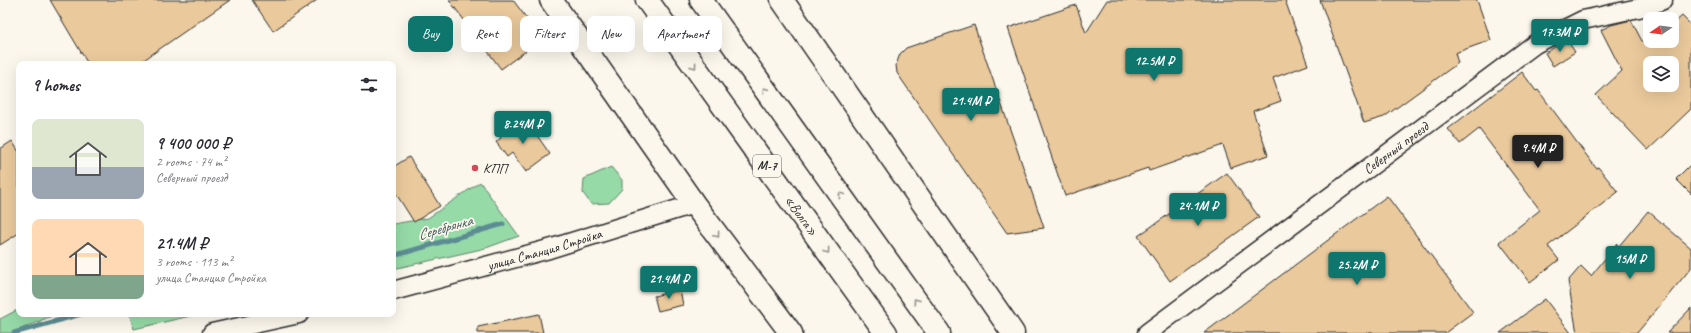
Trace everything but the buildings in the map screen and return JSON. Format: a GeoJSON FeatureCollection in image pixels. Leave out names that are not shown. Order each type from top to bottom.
{"type":"FeatureCollection","features":[{"type":"Feature","properties":{"kind":"main road"},"geometry":{"type":"LineString","coordinates":[[551,0],[694,204],[791,333]]}},
{"type":"Feature","properties":{"kind":"main road","name":"«Волга»"},"geometry":{"type":"LineString","coordinates":[[647,0],[886,333]]}},
{"type":"Feature","properties":{"kind":"main road"},"geometry":{"type":"LineString","coordinates":[[701,0],[939,333]]}},
{"type":"Feature","properties":{"kind":"main road"},"geometry":{"type":"LineString","coordinates":[[782,0],[1013,333]]}},
{"type":"Feature","properties":{"kind":"street","name":"Северный проезд"},"geometry":{"type":"LineString","coordinates":[[1147,333],[1535,44],[1583,20],[1648,6],[1663,0]]}},
{"type":"Feature","properties":{"kind":"street","name":"улица Станция Стройка"},"geometry":{"type":"LineString","coordinates":[[396,290],[549,249],[694,204]]}},
{"type":"Feature","properties":{"kind":"street"},"geometry":{"type":"LineString","coordinates":[[212,333],[285,317]]}},
{"type":"Feature","properties":{"kind":"green space"},"geometry":{"type":"Polygon","coordinates":[[[611,167],[622,180],[622,189],[609,203],[591,204],[583,193],[584,179],[611,167]]]}},
{"type":"Feature","properties":{"kind":"green space"},"geometry":{"type":"Polygon","coordinates":[[[480,182],[519,236],[486,248],[396,268],[396,223],[428,218],[480,182]]]}},
{"type":"Feature","properties":{"kind":"green space"},"geometry":{"type":"Polygon","coordinates":[[[16,311],[16,317],[50,317],[10,333],[0,333],[0,319],[16,311]]]}},
{"type":"Feature","properties":{"kind":"green space"},"geometry":{"type":"Polygon","coordinates":[[[130,317],[186,317],[134,329],[130,317]]]}},
{"type":"Feature","properties":{"kind":"waterway","name":"Серебрянка"},"geometry":{"type":"LineString","coordinates":[[396,255],[503,224]]}},
{"type":"Feature","properties":{"kind":"waterway","name":"Серебрянка"},"geometry":{"type":"LineString","coordinates":[[14,333],[70,317]]}},
{"type":"Feature","properties":{"kind":"place","name":"КПП"},"geometry":{"type":"Point","coordinates":[475,168]}}]}
